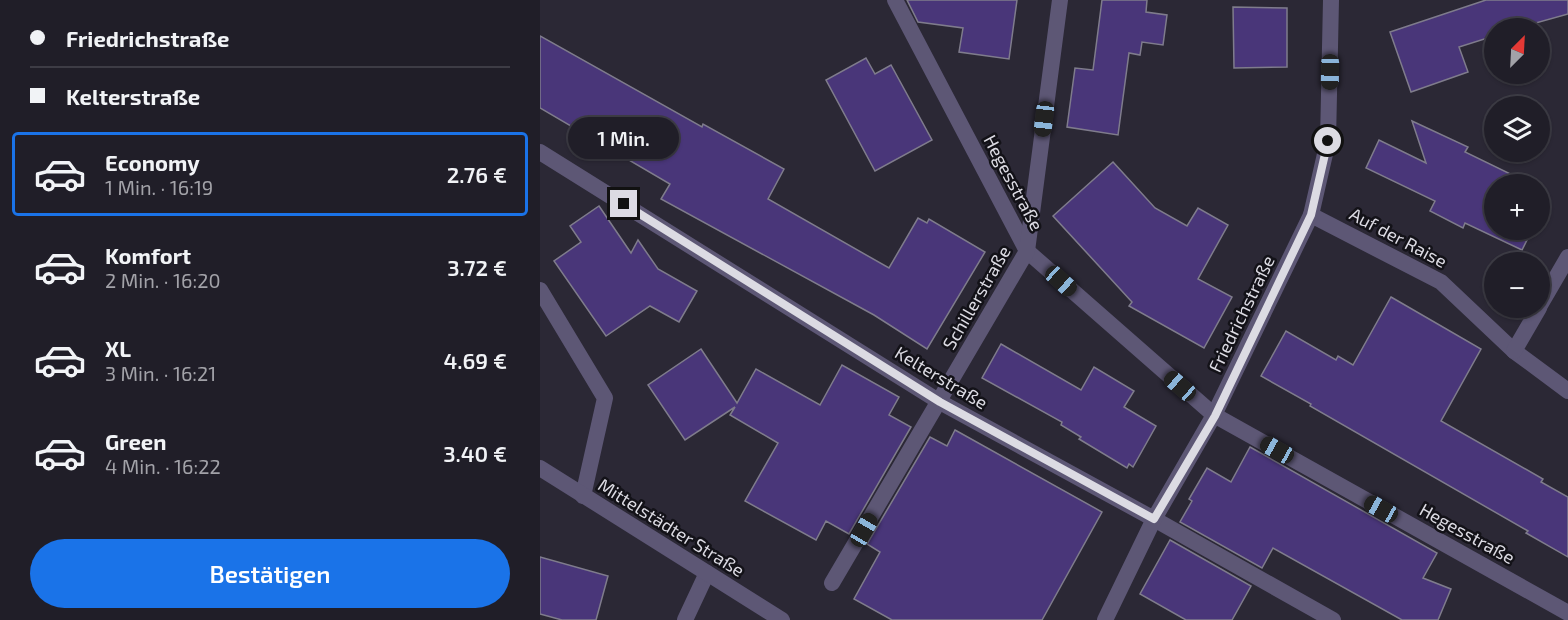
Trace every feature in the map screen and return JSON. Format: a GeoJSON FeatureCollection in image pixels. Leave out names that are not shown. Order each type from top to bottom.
{"type":"FeatureCollection","features":[{"type":"Feature","properties":{"kind":"street","name":"Hegesstraße"},"geometry":{"type":"LineString","coordinates":[[895,0],[1027,251],[1215,416],[1568,614]]}},
{"type":"Feature","properties":{"kind":"street","name":"Schillerstraße"},"geometry":{"type":"LineString","coordinates":[[832,583],[1027,251],[1060,0]]}},
{"type":"Feature","properties":{"kind":"street","name":"Friedrichstraße"},"geometry":{"type":"LineString","coordinates":[[1105,620],[1154,519],[1215,416],[1311,215],[1328,141],[1331,0]]}},
{"type":"Feature","properties":{"kind":"street","name":"Kelterstraße"},"geometry":{"type":"LineString","coordinates":[[540,152],[940,402],[1334,620]]}},
{"type":"Feature","properties":{"kind":"street","name":"Auf der Raise"},"geometry":{"type":"LineString","coordinates":[[1311,215],[1442,282],[1514,351],[1568,391]]}},
{"type":"Feature","properties":{"kind":"street"},"geometry":{"type":"LineString","coordinates":[[1550,288],[1568,257]]}},
{"type":"Feature","properties":{"kind":"street"},"geometry":{"type":"LineString","coordinates":[[540,290],[605,398],[583,496]]}},
{"type":"Feature","properties":{"kind":"street"},"geometry":{"type":"LineString","coordinates":[[1514,351],[1533,318]]}},
{"type":"Feature","properties":{"kind":"street","name":"Mittelstädter Straße"},"geometry":{"type":"LineString","coordinates":[[540,468],[782,620]]}},
{"type":"Feature","properties":{"kind":"street"},"geometry":{"type":"LineString","coordinates":[[685,620],[707,573]]}},
{"type":"Feature","properties":{"kind":"building"},"geometry":{"type":"Polygon","coordinates":[[[907,0],[1017,0],[1009,59],[959,52],[963,28],[918,22],[907,0]]]}},
{"type":"Feature","properties":{"kind":"building"},"geometry":{"type":"Polygon","coordinates":[[[1102,0],[1147,0],[1146,12],[1167,15],[1163,45],[1142,42],[1140,55],[1129,53],[1118,135],[1067,127],[1075,68],[1093,70],[1102,0]]]}},
{"type":"Feature","properties":{"kind":"building"},"geometry":{"type":"Polygon","coordinates":[[[1486,0],[1568,0],[1568,14],[1550,19],[1484,18],[1484,39],[1459,47],[1468,72],[1411,92],[1390,32],[1486,0]]]}},
{"type":"Feature","properties":{"kind":"building"},"geometry":{"type":"Polygon","coordinates":[[[1233,7],[1287,8],[1287,67],[1234,68],[1233,7]]]}},
{"type":"Feature","properties":{"kind":"building"},"geometry":{"type":"Polygon","coordinates":[[[540,36],[702,127],[703,124],[784,169],[768,199],[889,268],[918,218],[927,223],[929,219],[985,252],[927,349],[874,315],[661,199],[670,184],[540,108],[540,36]]]}},
{"type":"Feature","properties":{"kind":"building"},"geometry":{"type":"Polygon","coordinates":[[[866,58],[875,74],[891,65],[932,140],[875,171],[826,80],[866,58]]]}},
{"type":"Feature","properties":{"kind":"building"},"geometry":{"type":"Polygon","coordinates":[[[1412,121],[1468,147],[1465,152],[1510,174],[1484,174],[1484,232],[1465,223],[1463,228],[1430,211],[1435,201],[1366,168],[1379,140],[1426,163],[1412,121]]]}},
{"type":"Feature","properties":{"kind":"building"},"geometry":{"type":"Polygon","coordinates":[[[1113,162],[1155,208],[1187,226],[1198,208],[1228,225],[1198,279],[1232,297],[1204,348],[1129,306],[1132,302],[1053,216],[1113,162]]]}},
{"type":"Feature","properties":{"kind":"building"},"geometry":{"type":"Polygon","coordinates":[[[599,206],[631,253],[638,240],[658,269],[697,291],[679,322],[650,306],[606,336],[554,261],[581,242],[570,226],[599,206]]]}},
{"type":"Feature","properties":{"kind":"building"},"geometry":{"type":"Polygon","coordinates":[[[1501,240],[1527,240],[1522,250],[1501,240]]]}},
{"type":"Feature","properties":{"kind":"building"},"geometry":{"type":"Polygon","coordinates":[[[1391,297],[1481,349],[1441,421],[1543,479],[1541,482],[1568,497],[1568,557],[1526,533],[1528,531],[1261,376],[1286,331],[1336,360],[1338,356],[1353,365],[1391,297]]]}},
{"type":"Feature","properties":{"kind":"building"},"geometry":{"type":"Polygon","coordinates":[[[1001,344],[1081,390],[1094,367],[1134,391],[1124,407],[1156,426],[1133,467],[1129,464],[1127,468],[1079,439],[1081,437],[1061,425],[1062,422],[982,378],[1001,344]]]}},
{"type":"Feature","properties":{"kind":"building"},"geometry":{"type":"Polygon","coordinates":[[[701,349],[737,403],[756,369],[820,405],[842,365],[899,397],[889,415],[911,427],[849,534],[826,521],[816,540],[745,501],[778,443],[730,415],[735,407],[685,440],[648,385],[701,349]]]}},
{"type":"Feature","properties":{"kind":"building"},"geometry":{"type":"Polygon","coordinates":[[[955,430],[1102,512],[1042,620],[892,620],[854,599],[880,552],[867,544],[930,437],[947,446],[955,430]]]}},
{"type":"Feature","properties":{"kind":"building"},"geometry":{"type":"Polygon","coordinates":[[[1250,447],[1437,553],[1423,578],[1451,589],[1438,620],[1402,620],[1273,548],[1262,568],[1180,522],[1192,501],[1189,499],[1207,468],[1231,482],[1250,447]]]}},
{"type":"Feature","properties":{"kind":"building"},"geometry":{"type":"Polygon","coordinates":[[[1170,540],[1251,586],[1232,620],[1186,620],[1140,594],[1170,540]]]}},
{"type":"Feature","properties":{"kind":"building"},"geometry":{"type":"Polygon","coordinates":[[[540,557],[608,576],[596,620],[562,620],[540,614],[540,557]]]}},
{"type":"Feature","properties":{"kind":"route"},"geometry":{"type":"LineString","coordinates":[[624,204],[940,402],[1154,519],[1215,416],[1311,215],[1328,141]]}}]}
